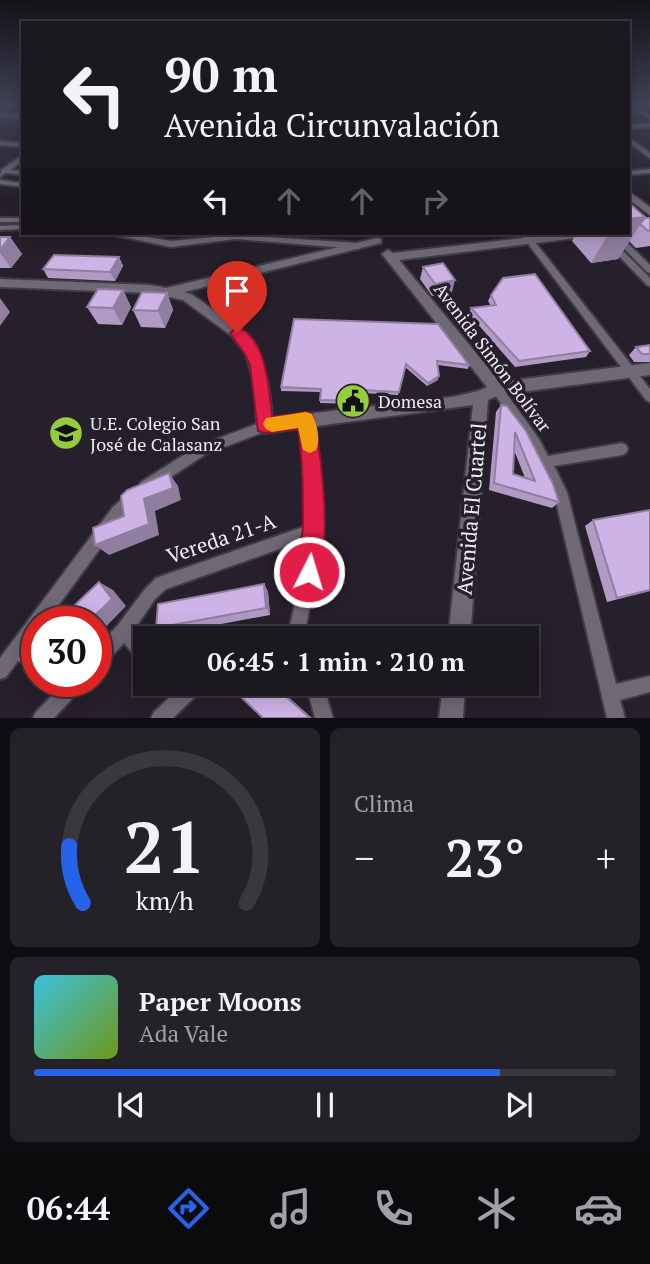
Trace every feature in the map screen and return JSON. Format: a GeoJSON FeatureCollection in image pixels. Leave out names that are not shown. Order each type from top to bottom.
{"type":"FeatureCollection","features":[{"type":"Feature","properties":{"kind":"street"},"geometry":{"type":"LineString","coordinates":[[630,141],[650,156]]}},
{"type":"Feature","properties":{"kind":"street"},"geometry":{"type":"LineString","coordinates":[[0,143],[21,143]]}},
{"type":"Feature","properties":{"kind":"street"},"geometry":{"type":"LineString","coordinates":[[2,172],[21,158]]}},
{"type":"Feature","properties":{"kind":"street"},"geometry":{"type":"LineString","coordinates":[[630,173],[650,171]]}},
{"type":"Feature","properties":{"kind":"street"},"geometry":{"type":"LineString","coordinates":[[2,172],[21,173]]}},
{"type":"Feature","properties":{"kind":"street"},"geometry":{"type":"LineString","coordinates":[[0,183],[21,185]]}},
{"type":"Feature","properties":{"kind":"street"},"geometry":{"type":"LineString","coordinates":[[630,196],[650,212]]}},
{"type":"Feature","properties":{"kind":"street"},"geometry":{"type":"LineString","coordinates":[[0,220],[21,220]]}},
{"type":"Feature","properties":{"kind":"street"},"geometry":{"type":"LineString","coordinates":[[0,228],[21,227]]}},
{"type":"Feature","properties":{"kind":"street"},"geometry":{"type":"LineString","coordinates":[[123,235],[181,244],[236,237],[359,246]]}},
{"type":"Feature","properties":{"kind":"street"},"geometry":{"type":"LineString","coordinates":[[391,257],[526,237],[559,235]]}},
{"type":"Feature","properties":{"kind":"street"},"geometry":{"type":"LineString","coordinates":[[603,235],[650,283]]}},
{"type":"Feature","properties":{"kind":"street"},"geometry":{"type":"LineString","coordinates":[[614,235],[648,268]]}},
{"type":"Feature","properties":{"kind":"street"},"geometry":{"type":"LineString","coordinates":[[0,291],[149,295],[359,246],[376,237]]}},
{"type":"Feature","properties":{"kind":"street","name":"Avenida Simón Bolívar"},"geometry":{"type":"LineString","coordinates":[[376,237],[489,393],[546,462],[567,515],[615,718]]}},
{"type":"Feature","properties":{"kind":"street"},"geometry":{"type":"LineString","coordinates":[[526,237],[650,397]]}},
{"type":"Feature","properties":{"kind":"street"},"geometry":{"type":"LineString","coordinates":[[635,267],[648,268]]}},
{"type":"Feature","properties":{"kind":"street"},"geometry":{"type":"LineString","coordinates":[[0,283],[150,289],[187,297],[237,333],[252,352],[262,385],[265,426]]}},
{"type":"Feature","properties":{"kind":"street"},"geometry":{"type":"LineString","coordinates":[[49,606],[118,512],[143,489],[202,450],[265,426],[452,403],[489,393],[650,369]]}},
{"type":"Feature","properties":{"kind":"street","name":"Avenida El Cuartel"},"geometry":{"type":"LineString","coordinates":[[461,626],[489,393]]}},
{"type":"Feature","properties":{"kind":"street"},"geometry":{"type":"LineString","coordinates":[[298,626],[309,572],[313,530],[312,457],[306,420]]}},
{"type":"Feature","properties":{"kind":"street"},"geometry":{"type":"LineString","coordinates":[[546,462],[622,449]]}},
{"type":"Feature","properties":{"kind":"street","name":"Vereda 21-A"},"geometry":{"type":"LineString","coordinates":[[112,643],[161,583],[313,530]]}},
{"type":"Feature","properties":{"kind":"street"},"geometry":{"type":"LineString","coordinates":[[124,631],[133,641]]}},
{"type":"Feature","properties":{"kind":"street"},"geometry":{"type":"LineString","coordinates":[[0,671],[21,643]]}},
{"type":"Feature","properties":{"kind":"street"},"geometry":{"type":"LineString","coordinates":[[610,694],[650,684]]}},
{"type":"Feature","properties":{"kind":"street"},"geometry":{"type":"LineString","coordinates":[[160,718],[177,696]]}},
{"type":"Feature","properties":{"kind":"street"},"geometry":{"type":"LineString","coordinates":[[318,696],[324,718]]}},
{"type":"Feature","properties":{"kind":"street"},"geometry":{"type":"LineString","coordinates":[[451,718],[453,696]]}},
{"type":"Feature","properties":{"kind":"street"},"geometry":{"type":"LineString","coordinates":[[42,718],[62,697]]}},
{"type":"Feature","properties":{"kind":"building"},"geometry":{"type":"Polygon","coordinates":[[[630,204],[645,217],[630,219],[630,204]]]}},
{"type":"Feature","properties":{"kind":"building"},"geometry":{"type":"Polygon","coordinates":[[[645,218],[650,218],[648,231],[640,224],[645,218]]]}},
{"type":"Feature","properties":{"kind":"building"},"geometry":{"type":"Polygon","coordinates":[[[0,237],[10,237],[0,250],[0,237]]]}},
{"type":"Feature","properties":{"kind":"building"},"geometry":{"type":"Polygon","coordinates":[[[54,255],[119,257],[110,272],[43,269],[54,255]]]}},
{"type":"Feature","properties":{"kind":"building"},"geometry":{"type":"Polygon","coordinates":[[[443,263],[455,280],[435,284],[423,267],[443,263]]]}},
{"type":"Feature","properties":{"kind":"building"},"geometry":{"type":"Polygon","coordinates":[[[535,274],[590,351],[519,361],[471,308],[496,305],[491,295],[503,278],[535,274]]]}},
{"type":"Feature","properties":{"kind":"building"},"geometry":{"type":"Polygon","coordinates":[[[98,289],[123,290],[113,308],[87,307],[98,289]]]}},
{"type":"Feature","properties":{"kind":"building"},"geometry":{"type":"Polygon","coordinates":[[[142,292],[167,293],[158,311],[133,310],[142,292]]]}},
{"type":"Feature","properties":{"kind":"building"},"geometry":{"type":"Polygon","coordinates":[[[294,319],[438,324],[469,365],[437,361],[439,376],[428,383],[406,364],[399,392],[362,390],[362,401],[320,400],[321,389],[281,387],[294,319]]]}},
{"type":"Feature","properties":{"kind":"building"},"geometry":{"type":"Polygon","coordinates":[[[650,345],[650,354],[642,354],[636,347],[650,345]]]}},
{"type":"Feature","properties":{"kind":"building"},"geometry":{"type":"Polygon","coordinates":[[[501,405],[507,406],[526,431],[553,484],[559,502],[494,483],[501,405]],[[515,432],[513,474],[535,481],[515,432]]]}},
{"type":"Feature","properties":{"kind":"building"},"geometry":{"type":"Polygon","coordinates":[[[169,473],[173,488],[144,499],[149,524],[95,545],[93,528],[124,516],[121,496],[127,490],[169,473]]]}},
{"type":"Feature","properties":{"kind":"building"},"geometry":{"type":"Polygon","coordinates":[[[650,510],[650,590],[617,598],[593,520],[650,510]]]}},
{"type":"Feature","properties":{"kind":"building"},"geometry":{"type":"Polygon","coordinates":[[[99,582],[112,599],[105,606],[74,606],[99,582]]]}},
{"type":"Feature","properties":{"kind":"building"},"geometry":{"type":"Polygon","coordinates":[[[264,584],[266,608],[156,626],[158,604],[264,584]]]}},
{"type":"Feature","properties":{"kind":"building"},"geometry":{"type":"Polygon","coordinates":[[[240,696],[285,696],[310,718],[263,718],[240,696]]]}},
{"type":"Feature","properties":{"kind":"slow traffic"},"geometry":{"type":"LineString","coordinates":[[272,424],[306,420],[310,444]]}},
{"type":"Feature","properties":{"kind":"place","name":"Domesa"},"geometry":{"type":"Point","coordinates":[353,401]}},
{"type":"Feature","properties":{"kind":"place","name":"U.E. Colegio San José de Calasanz"},"geometry":{"type":"Point","coordinates":[66,433]}},
{"type":"Feature","properties":{"kind":"route"},"geometry":{"type":"LineString","coordinates":[[237,333],[252,352],[258,365],[265,426],[306,420],[312,457],[313,530],[309,572]]}}]}
